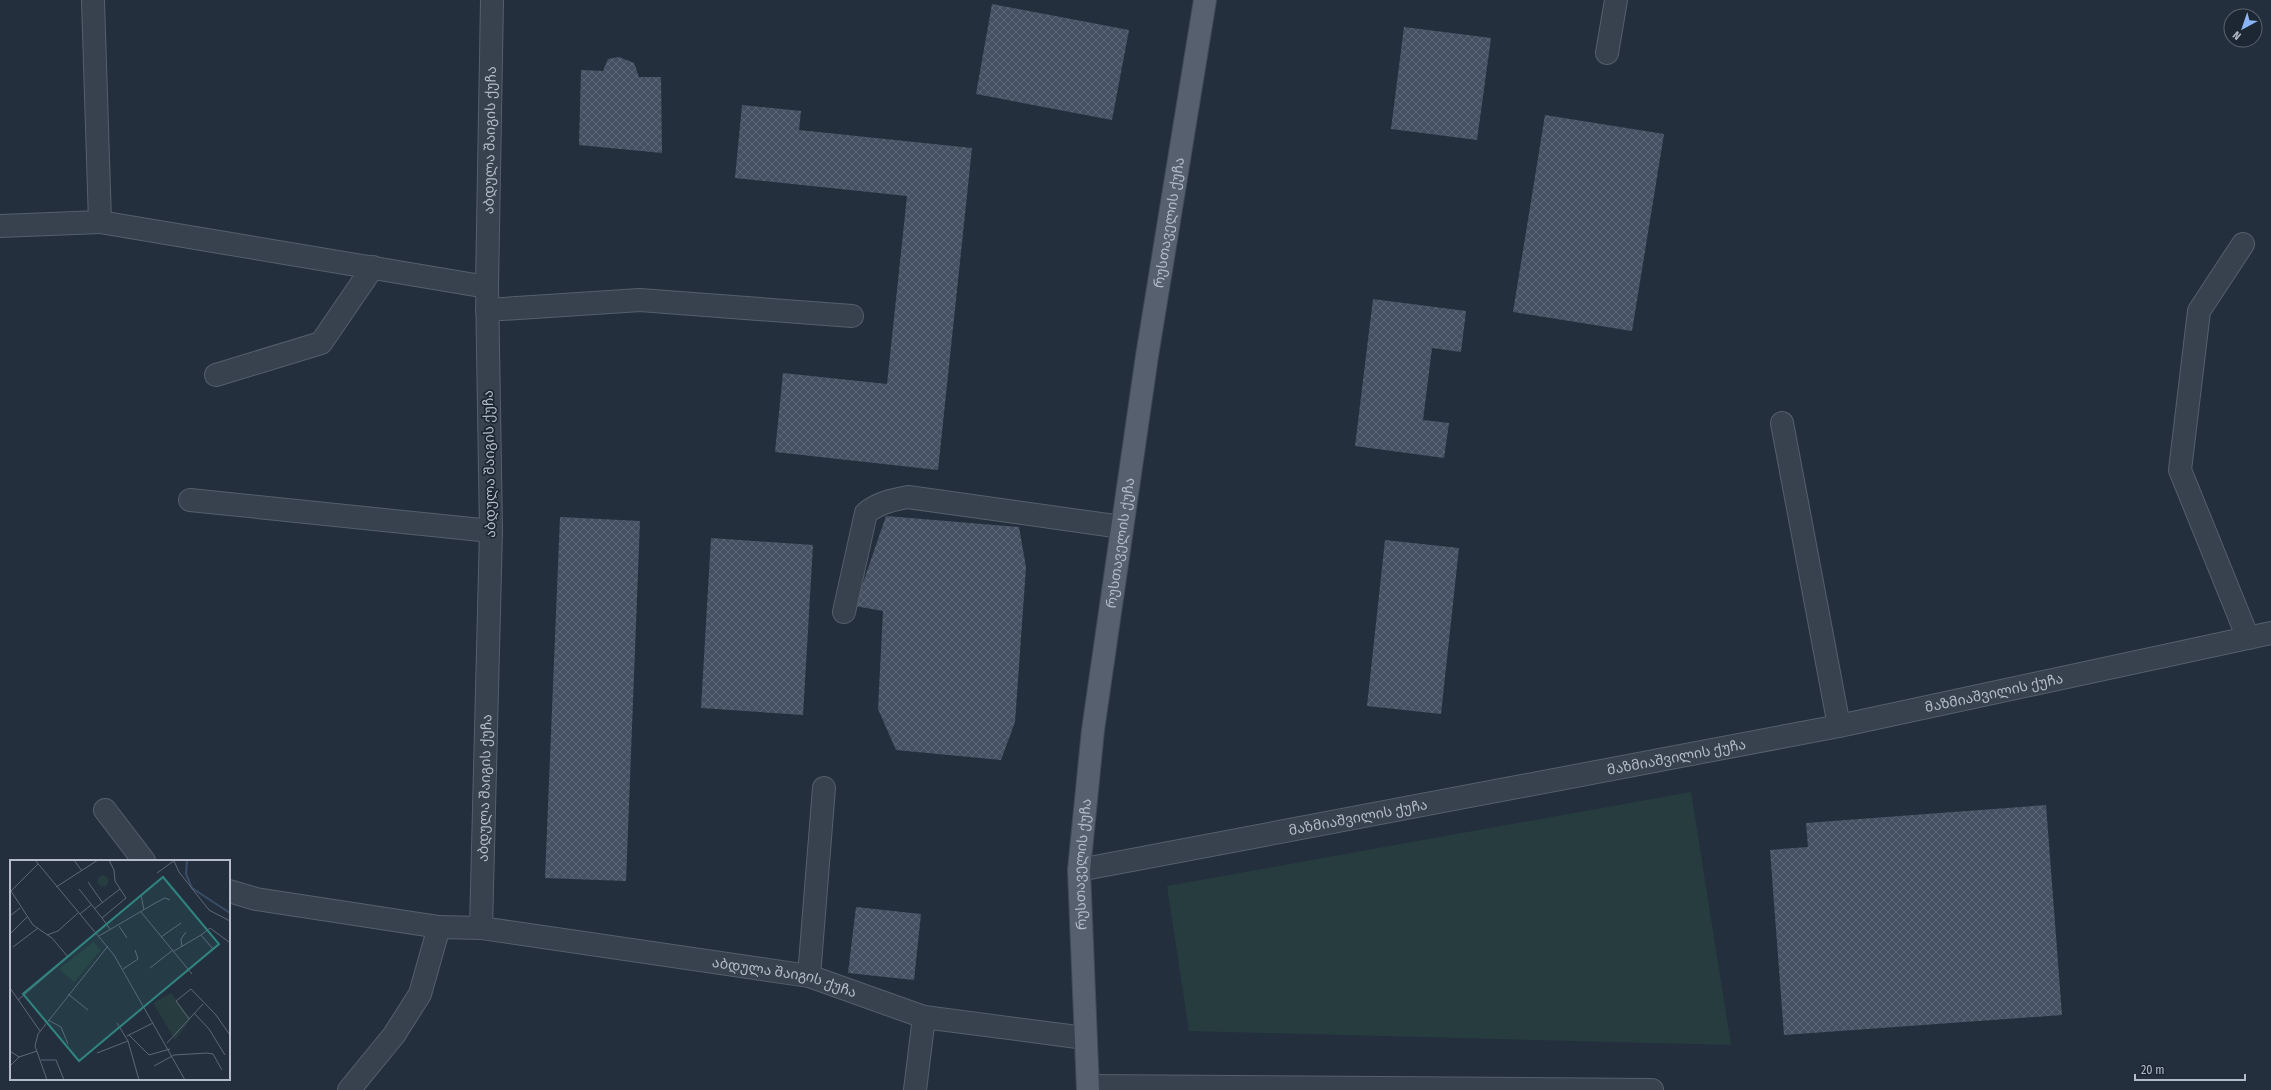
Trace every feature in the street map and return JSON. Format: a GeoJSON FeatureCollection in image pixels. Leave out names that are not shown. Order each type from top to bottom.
{"type":"FeatureCollection","features":[{"type":"Feature","properties":{"kind":"main road","name":"რუსთაველის ქუჩა"},"geometry":{"type":"LineString","coordinates":[[1088,1088],[1079,870],[1093,730],[1148,349],[1205,0]]}},
{"type":"Feature","properties":{"kind":"street","name":"აბდულა შაიგის ქუჩა"},"geometry":{"type":"LineString","coordinates":[[481,928],[491,531],[487,287],[492,0]]}},
{"type":"Feature","properties":{"kind":"street"},"geometry":{"type":"LineString","coordinates":[[1607,53],[1616,0]]}},
{"type":"Feature","properties":{"kind":"street"},"geometry":{"type":"LineString","coordinates":[[93,1],[100,222]]}},
{"type":"Feature","properties":{"kind":"street"},"geometry":{"type":"LineString","coordinates":[[0,226],[100,222],[487,287]]}},
{"type":"Feature","properties":{"kind":"street"},"geometry":{"type":"LineString","coordinates":[[2243,244],[2199,311],[2180,470],[2248,638]]}},
{"type":"Feature","properties":{"kind":"street"},"geometry":{"type":"LineString","coordinates":[[216,375],[321,343],[373,267]]}},
{"type":"Feature","properties":{"kind":"street"},"geometry":{"type":"LineString","coordinates":[[488,310],[640,300],[852,316]]}},
{"type":"Feature","properties":{"kind":"street"},"geometry":{"type":"LineString","coordinates":[[1782,423],[1839,726]]}},
{"type":"Feature","properties":{"kind":"street"},"geometry":{"type":"LineString","coordinates":[[844,612],[866,513],[874,507],[890,500],[908,496],[1122,527]]}},
{"type":"Feature","properties":{"kind":"street"},"geometry":{"type":"LineString","coordinates":[[190,500],[491,531]]}},
{"type":"Feature","properties":{"kind":"street","name":"მაზმიაშვილის ქუჩა"},"geometry":{"type":"LineString","coordinates":[[1079,870],[1839,726],[2271,633]]}},
{"type":"Feature","properties":{"kind":"street"},"geometry":{"type":"LineString","coordinates":[[809,976],[824,788]]}},
{"type":"Feature","properties":{"kind":"street"},"geometry":{"type":"LineString","coordinates":[[105,810],[143,860]]}},
{"type":"Feature","properties":{"kind":"street","name":"აბდულა შაიგის ქუჩა"},"geometry":{"type":"LineString","coordinates":[[230,891],[256,899],[439,927],[481,928],[809,976],[924,1017],[1086,1038]]}},
{"type":"Feature","properties":{"kind":"street"},"geometry":{"type":"LineString","coordinates":[[348,1090],[394,1034],[420,994],[439,927]]}},
{"type":"Feature","properties":{"kind":"street"},"geometry":{"type":"LineString","coordinates":[[915,1090],[924,1017]]}},
{"type":"Feature","properties":{"kind":"street"},"geometry":{"type":"LineString","coordinates":[[1088,1088],[1652,1090]]}},
{"type":"Feature","properties":{"kind":"green space"},"geometry":{"type":"Polygon","coordinates":[[[1691,792],[1731,1045],[1189,1031],[1167,886],[1691,792]]]}},
{"type":"Feature","properties":{"kind":"building"},"geometry":{"type":"Polygon","coordinates":[[[992,4],[1129,30],[1112,120],[976,94],[992,4]]]}},
{"type":"Feature","properties":{"kind":"building"},"geometry":{"type":"Polygon","coordinates":[[[1404,27],[1491,38],[1477,140],[1391,129],[1404,27]]]}},
{"type":"Feature","properties":{"kind":"building"},"geometry":{"type":"Polygon","coordinates":[[[619,57],[634,63],[639,77],[661,77],[662,153],[579,145],[581,70],[603,71],[608,59],[619,57]]]}},
{"type":"Feature","properties":{"kind":"building"},"geometry":{"type":"Polygon","coordinates":[[[742,105],[801,111],[799,130],[972,148],[938,470],[775,452],[783,373],[887,384],[907,196],[735,178],[742,105]]]}},
{"type":"Feature","properties":{"kind":"building"},"geometry":{"type":"Polygon","coordinates":[[[1545,115],[1664,134],[1632,331],[1513,312],[1545,115]]]}},
{"type":"Feature","properties":{"kind":"building"},"geometry":{"type":"Polygon","coordinates":[[[1373,299],[1466,311],[1461,352],[1432,348],[1423,420],[1449,423],[1444,458],[1355,446],[1373,299]]]}},
{"type":"Feature","properties":{"kind":"building"},"geometry":{"type":"Polygon","coordinates":[[[886,516],[1019,527],[1026,567],[1015,722],[1001,760],[896,750],[878,709],[883,611],[855,606],[886,516]]]}},
{"type":"Feature","properties":{"kind":"building"},"geometry":{"type":"Polygon","coordinates":[[[560,517],[640,521],[626,881],[545,878],[560,517]]]}},
{"type":"Feature","properties":{"kind":"building"},"geometry":{"type":"Polygon","coordinates":[[[711,538],[813,545],[803,715],[701,708],[711,538]]]}},
{"type":"Feature","properties":{"kind":"building"},"geometry":{"type":"Polygon","coordinates":[[[1385,540],[1459,548],[1441,714],[1367,706],[1385,540]]]}},
{"type":"Feature","properties":{"kind":"building"},"geometry":{"type":"Polygon","coordinates":[[[2046,805],[2062,1015],[1784,1035],[1770,850],[1808,847],[1806,823],[2046,805]]]}},
{"type":"Feature","properties":{"kind":"building"},"geometry":{"type":"Polygon","coordinates":[[[856,907],[921,914],[914,980],[848,973],[856,907]]]}}]}
